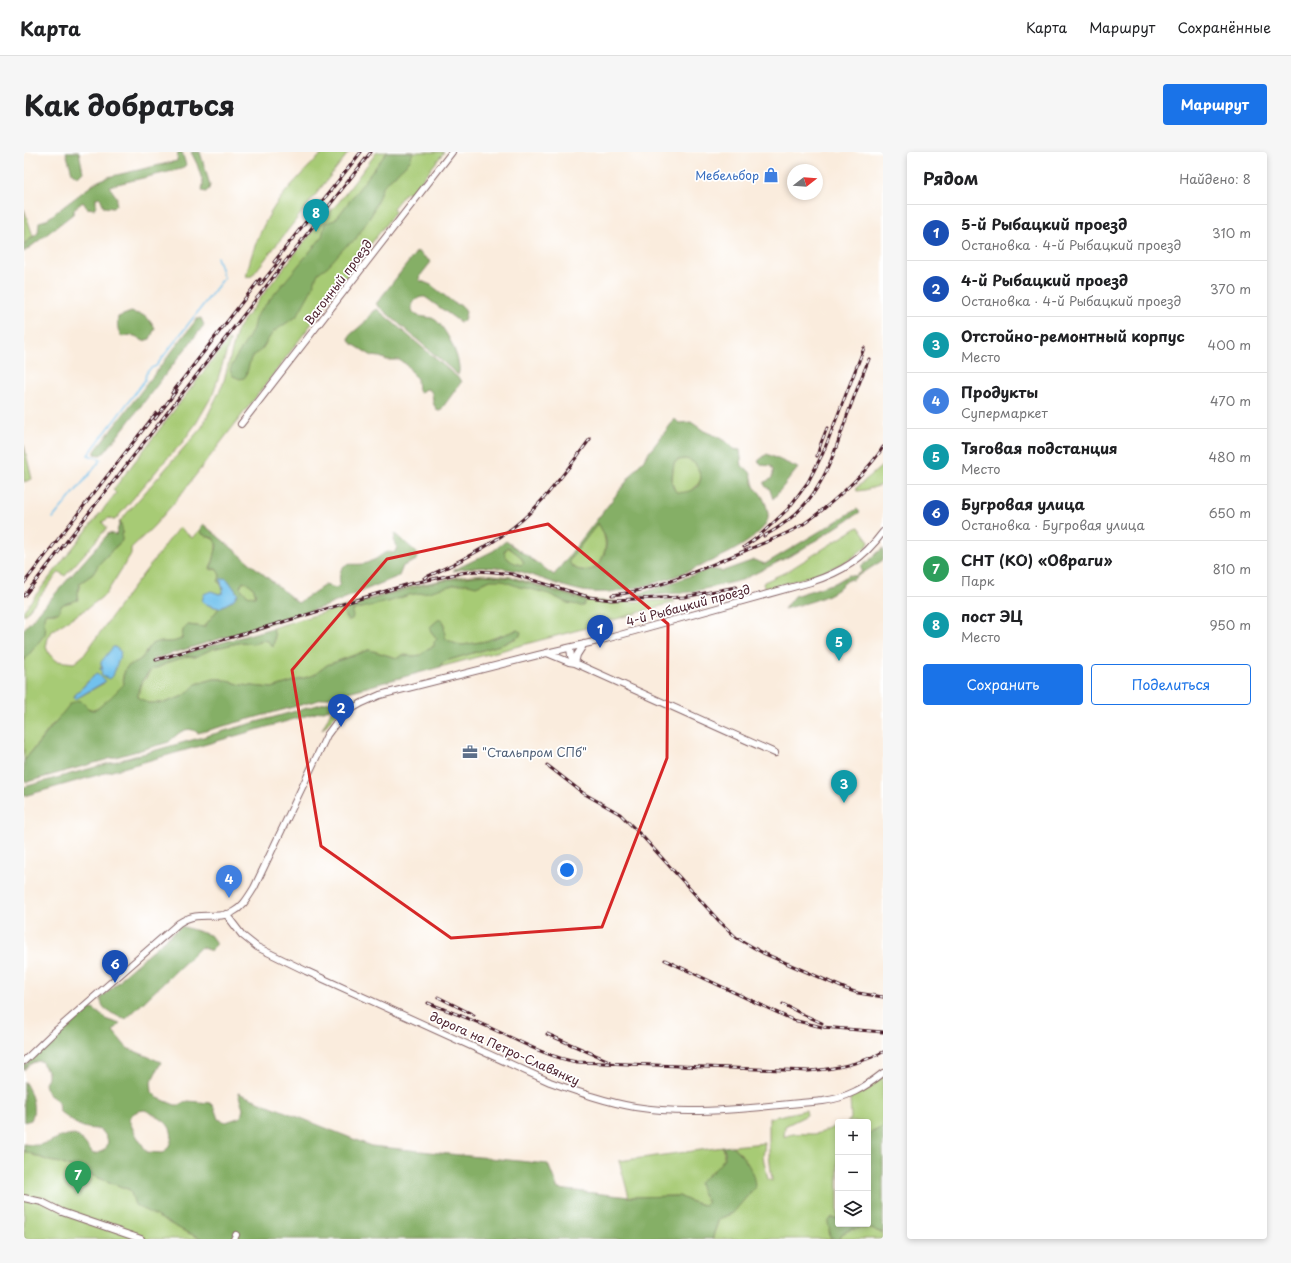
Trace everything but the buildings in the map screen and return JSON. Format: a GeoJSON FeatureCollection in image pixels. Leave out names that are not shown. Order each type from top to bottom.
{"type":"FeatureCollection","features":[{"type":"Feature","properties":{"kind":"street","name":"Вагонный проезд"},"geometry":{"type":"LineString","coordinates":[[241,424],[452,152]]}},
{"type":"Feature","properties":{"kind":"street","name":"4-й Рыбацкий проезд"},"geometry":{"type":"LineString","coordinates":[[226,914],[240,907],[246,901],[254,888],[322,743],[330,730],[348,711],[380,695],[570,648],[825,578],[857,560],[869,550],[883,532]]}},
{"type":"Feature","properties":{"kind":"street"},"geometry":{"type":"LineString","coordinates":[[576,663],[584,644]]}},
{"type":"Feature","properties":{"kind":"street"},"geometry":{"type":"LineString","coordinates":[[570,648],[571,656],[576,663]]}},
{"type":"Feature","properties":{"kind":"street"},"geometry":{"type":"LineString","coordinates":[[547,653],[569,662],[576,663],[775,753]]}},
{"type":"Feature","properties":{"kind":"street"},"geometry":{"type":"LineString","coordinates":[[24,1060],[184,920],[204,914],[226,914]]}},
{"type":"Feature","properties":{"kind":"street","name":"дорога на Петро-Славянку"},"geometry":{"type":"LineString","coordinates":[[226,914],[242,935],[257,947],[306,971],[550,1082],[582,1093],[616,1102],[650,1109],[707,1110],[830,1100],[857,1091],[883,1073]]}},
{"type":"Feature","properties":{"kind":"street"},"geometry":{"type":"LineString","coordinates":[[24,1198],[42,1202],[62,1212],[141,1239]]}},
{"type":"Feature","properties":{"kind":"highlighted area"},"geometry":{"type":"Polygon","coordinates":[[[548,524],[668,624],[667,758],[602,927],[451,938],[321,846],[292,670],[387,559],[548,524]]]}},
{"type":"Feature","properties":{"kind":"green space"},"geometry":{"type":"Polygon","coordinates":[[[66,152],[79,152],[83,172],[78,177],[72,173],[66,152]]]}},
{"type":"Feature","properties":{"kind":"green space"},"geometry":{"type":"Polygon","coordinates":[[[178,152],[182,152],[186,165],[181,169],[109,186],[117,198],[116,205],[113,208],[104,207],[100,197],[96,198],[96,205],[94,209],[87,208],[83,202],[75,208],[73,214],[24,252],[24,244],[38,233],[39,222],[46,220],[96,182],[108,177],[177,161],[178,152]]]}},
{"type":"Feature","properties":{"kind":"green space"},"geometry":{"type":"Polygon","coordinates":[[[191,152],[200,152],[210,185],[206,192],[202,191],[203,183],[197,164],[191,152]]]}},
{"type":"Feature","properties":{"kind":"green space"},"geometry":{"type":"Polygon","coordinates":[[[324,152],[349,152],[252,276],[246,277],[256,243],[271,212],[288,189],[324,152]]]}},
{"type":"Feature","properties":{"kind":"green space"},"geometry":{"type":"Polygon","coordinates":[[[377,152],[444,152],[412,193],[406,192],[393,208],[395,212],[282,363],[175,502],[153,527],[131,548],[131,554],[106,594],[85,610],[53,630],[48,638],[46,647],[49,654],[57,661],[74,663],[84,655],[179,527],[192,538],[200,529],[202,534],[215,540],[215,554],[210,567],[212,570],[217,569],[219,572],[219,583],[223,589],[223,593],[219,594],[211,591],[208,605],[219,608],[204,627],[188,625],[183,630],[182,638],[179,640],[157,643],[150,646],[142,658],[126,668],[123,676],[124,684],[102,706],[94,710],[85,707],[81,701],[53,724],[24,761],[24,661],[46,630],[43,621],[46,613],[54,613],[60,610],[61,606],[67,602],[71,602],[79,589],[80,583],[93,574],[99,564],[119,544],[122,537],[120,521],[202,427],[223,384],[238,328],[316,227],[339,202],[377,152]],[[115,647],[101,666],[103,669],[100,669],[102,671],[119,651],[115,647]],[[96,673],[74,696],[81,696],[104,683],[96,673]]]}},
{"type":"Feature","properties":{"kind":"green space"},"geometry":{"type":"Polygon","coordinates":[[[387,152],[413,152],[410,161],[383,186],[372,214],[355,240],[346,246],[328,266],[318,273],[312,289],[297,316],[273,332],[262,349],[251,358],[246,376],[244,378],[240,379],[233,376],[230,370],[252,331],[256,316],[322,237],[325,223],[335,220],[387,152]]]}},
{"type":"Feature","properties":{"kind":"green space"},"geometry":{"type":"Polygon","coordinates":[[[24,209],[33,236],[24,244],[24,209]]]}},
{"type":"Feature","properties":{"kind":"green space"},"geometry":{"type":"Polygon","coordinates":[[[417,251],[431,262],[420,276],[419,280],[431,285],[454,303],[462,306],[466,312],[464,321],[460,322],[425,297],[419,298],[412,305],[412,310],[416,315],[434,319],[448,336],[456,354],[459,370],[458,375],[376,304],[417,251]]]}},
{"type":"Feature","properties":{"kind":"green space"},"geometry":{"type":"Polygon","coordinates":[[[377,309],[462,381],[440,411],[438,411],[434,405],[430,390],[423,390],[421,393],[418,391],[417,379],[406,364],[399,360],[387,360],[372,356],[351,343],[349,339],[350,335],[364,323],[373,311],[377,309]]]}},
{"type":"Feature","properties":{"kind":"green space"},"geometry":{"type":"Polygon","coordinates":[[[131,312],[146,316],[155,328],[150,339],[143,341],[138,337],[133,336],[122,337],[118,327],[118,317],[131,312]]]}},
{"type":"Feature","properties":{"kind":"green space"},"geometry":{"type":"Polygon","coordinates":[[[201,318],[204,325],[105,452],[100,455],[95,454],[95,451],[197,319],[201,318]]]}},
{"type":"Feature","properties":{"kind":"green space"},"geometry":{"type":"Polygon","coordinates":[[[228,340],[230,341],[213,394],[197,422],[182,443],[115,520],[109,518],[102,522],[107,528],[65,576],[59,572],[24,616],[24,610],[116,493],[113,490],[228,340]]]}},
{"type":"Feature","properties":{"kind":"green space"},"geometry":{"type":"Polygon","coordinates":[[[675,419],[679,423],[691,422],[704,431],[728,443],[733,449],[740,450],[742,466],[748,470],[755,488],[763,497],[768,512],[768,518],[766,524],[756,535],[728,553],[707,563],[673,577],[636,588],[600,592],[583,591],[522,572],[505,569],[470,568],[453,571],[493,551],[506,541],[554,575],[675,419]],[[685,459],[678,460],[674,463],[672,483],[674,489],[678,492],[685,492],[695,489],[701,478],[696,465],[692,461],[685,459]],[[598,523],[569,561],[573,567],[581,570],[593,569],[598,565],[604,555],[606,541],[598,523]],[[508,547],[504,552],[508,559],[513,562],[521,565],[524,563],[520,556],[508,547]]]}},
{"type":"Feature","properties":{"kind":"green space"},"geometry":{"type":"Polygon","coordinates":[[[24,445],[32,479],[24,482],[24,445]]]}},
{"type":"Feature","properties":{"kind":"green space"},"geometry":{"type":"Polygon","coordinates":[[[767,454],[798,468],[773,499],[770,490],[765,486],[765,482],[772,478],[773,471],[771,466],[762,465],[758,461],[767,454]]]}},
{"type":"Feature","properties":{"kind":"green space"},"geometry":{"type":"Polygon","coordinates":[[[685,459],[692,461],[696,465],[701,478],[692,490],[680,493],[676,492],[672,482],[674,463],[678,460],[685,459]]]}},
{"type":"Feature","properties":{"kind":"green space"},"geometry":{"type":"Polygon","coordinates":[[[883,465],[883,486],[857,491],[856,488],[883,465]]]}},
{"type":"Feature","properties":{"kind":"green space"},"geometry":{"type":"Polygon","coordinates":[[[857,509],[860,512],[796,553],[742,580],[691,592],[632,597],[632,594],[645,592],[710,569],[723,571],[754,560],[765,564],[857,509]]]}},
{"type":"Feature","properties":{"kind":"green space"},"geometry":{"type":"Polygon","coordinates":[[[120,521],[122,528],[122,541],[99,564],[93,574],[80,583],[77,593],[78,600],[64,604],[61,606],[58,613],[46,613],[44,618],[45,634],[24,661],[24,629],[109,533],[116,535],[120,521]]]}},
{"type":"Feature","properties":{"kind":"green space"},"geometry":{"type":"Polygon","coordinates":[[[598,523],[605,538],[605,551],[602,558],[598,565],[593,569],[581,570],[573,567],[569,561],[598,523]]]}},
{"type":"Feature","properties":{"kind":"green space"},"geometry":{"type":"Polygon","coordinates":[[[203,524],[298,603],[325,585],[336,588],[340,584],[340,572],[344,566],[350,564],[364,564],[374,560],[384,553],[394,553],[397,548],[394,542],[395,533],[417,553],[417,560],[403,566],[399,576],[326,606],[154,659],[153,661],[155,662],[272,628],[274,632],[273,647],[268,641],[264,640],[253,644],[242,642],[212,649],[195,657],[188,656],[152,669],[142,682],[138,693],[138,697],[148,703],[163,703],[184,696],[196,684],[214,679],[221,679],[242,685],[272,688],[314,675],[327,665],[368,650],[398,658],[403,655],[421,655],[427,649],[434,646],[434,642],[437,639],[430,630],[430,627],[439,619],[442,619],[443,621],[446,639],[456,644],[463,645],[486,641],[517,630],[521,632],[520,636],[503,644],[446,661],[442,663],[440,667],[198,733],[190,729],[182,731],[169,742],[27,782],[24,780],[24,761],[70,704],[78,700],[89,709],[97,709],[124,684],[123,676],[126,668],[142,658],[152,644],[157,642],[172,642],[179,640],[182,638],[183,630],[188,625],[204,627],[219,608],[232,601],[238,594],[232,586],[221,579],[220,583],[218,582],[220,576],[217,569],[210,569],[217,545],[213,538],[201,533],[200,529],[203,524]],[[243,581],[240,587],[247,594],[255,597],[254,589],[243,581]]]}},
{"type":"Feature","properties":{"kind":"green space"},"geometry":{"type":"Polygon","coordinates":[[[858,527],[869,542],[868,545],[849,560],[823,572],[765,589],[763,584],[764,582],[786,572],[858,527]]]}},
{"type":"Feature","properties":{"kind":"green space"},"geometry":{"type":"Polygon","coordinates":[[[508,547],[520,556],[524,563],[521,565],[513,563],[505,556],[504,552],[508,547]]]}},
{"type":"Feature","properties":{"kind":"green space"},"geometry":{"type":"Polygon","coordinates":[[[883,548],[883,560],[852,580],[848,580],[832,593],[812,601],[784,609],[794,596],[835,583],[849,575],[855,576],[862,572],[861,567],[883,548]]]}},
{"type":"Feature","properties":{"kind":"green space"},"geometry":{"type":"Polygon","coordinates":[[[484,574],[512,577],[588,600],[626,602],[673,600],[675,602],[582,629],[440,667],[442,662],[503,644],[517,638],[517,630],[486,641],[463,645],[456,644],[446,639],[444,635],[444,622],[433,624],[430,627],[430,630],[437,639],[434,646],[427,649],[421,655],[403,655],[398,658],[368,650],[327,665],[314,675],[272,688],[242,685],[221,679],[214,679],[196,684],[184,696],[163,703],[148,703],[138,697],[140,686],[152,669],[169,662],[188,656],[195,657],[212,649],[242,642],[257,643],[264,640],[268,641],[273,646],[275,636],[272,628],[412,586],[462,576],[484,574]]]}},
{"type":"Feature","properties":{"kind":"green space"},"geometry":{"type":"Polygon","coordinates":[[[485,575],[511,578],[586,601],[583,606],[580,606],[567,603],[549,594],[519,587],[501,580],[490,580],[476,586],[457,584],[357,609],[352,611],[353,617],[351,620],[347,620],[342,609],[430,584],[485,575]]]}},
{"type":"Feature","properties":{"kind":"green space"},"geometry":{"type":"Polygon","coordinates":[[[243,581],[248,583],[255,591],[255,597],[245,593],[240,587],[243,581]]]}},
{"type":"Feature","properties":{"kind":"green space"},"geometry":{"type":"Polygon","coordinates":[[[369,694],[348,704],[337,713],[322,730],[335,703],[369,694]]]}},
{"type":"Feature","properties":{"kind":"green space"},"geometry":{"type":"Polygon","coordinates":[[[346,697],[333,702],[330,709],[24,796],[24,787],[346,697]]]}},
{"type":"Feature","properties":{"kind":"green space"},"geometry":{"type":"Polygon","coordinates":[[[181,926],[210,935],[216,943],[211,951],[201,947],[126,1019],[109,1012],[103,1006],[101,998],[121,980],[123,976],[181,926]]]}},
{"type":"Feature","properties":{"kind":"green space"},"geometry":{"type":"Polygon","coordinates":[[[89,1009],[93,1009],[108,1020],[120,1024],[113,1031],[127,1048],[161,1062],[151,1082],[152,1092],[158,1098],[175,1105],[180,1105],[188,1101],[210,1103],[214,1107],[218,1119],[226,1122],[241,1117],[243,1109],[238,1093],[371,1146],[548,1164],[558,1189],[629,1197],[679,1196],[692,1202],[704,1205],[708,1202],[703,1195],[699,1183],[715,1170],[722,1161],[725,1153],[723,1147],[732,1146],[741,1155],[751,1169],[755,1187],[733,1213],[719,1219],[712,1239],[203,1239],[186,1232],[135,1205],[130,1190],[24,1151],[24,1144],[40,1145],[66,1135],[74,1135],[79,1137],[85,1143],[93,1154],[96,1154],[105,1149],[108,1140],[104,1133],[98,1129],[81,1126],[73,1122],[59,1111],[58,1101],[48,1094],[45,1084],[48,1077],[48,1072],[41,1061],[27,1066],[24,1070],[24,1066],[89,1009]],[[145,1110],[134,1113],[129,1119],[131,1124],[147,1152],[163,1153],[171,1142],[172,1138],[170,1129],[165,1122],[145,1110]]]}},
{"type":"Feature","properties":{"kind":"green space"},"geometry":{"type":"Polygon","coordinates":[[[883,1076],[883,1127],[871,1133],[871,1119],[851,1119],[850,1098],[883,1076]]]}},
{"type":"Feature","properties":{"kind":"green space"},"geometry":{"type":"Polygon","coordinates":[[[24,1081],[31,1095],[33,1115],[31,1120],[24,1122],[24,1081]]]}},
{"type":"Feature","properties":{"kind":"green space"},"geometry":{"type":"Polygon","coordinates":[[[806,1110],[807,1115],[785,1126],[784,1137],[795,1134],[816,1134],[835,1126],[835,1219],[831,1218],[829,1232],[831,1239],[712,1239],[719,1219],[733,1213],[742,1155],[732,1146],[765,1143],[763,1157],[768,1179],[772,1181],[769,1154],[769,1118],[806,1110]]]}},
{"type":"Feature","properties":{"kind":"green space"},"geometry":{"type":"Polygon","coordinates":[[[883,1127],[883,1233],[868,1228],[859,1228],[851,1229],[840,1235],[839,1239],[831,1239],[828,1223],[831,1218],[835,1219],[835,1227],[871,1227],[871,1133],[883,1127]]]}},
{"type":"Feature","properties":{"kind":"green space"},"geometry":{"type":"Polygon","coordinates":[[[723,1147],[724,1157],[721,1164],[707,1175],[703,1195],[708,1202],[704,1205],[692,1202],[679,1196],[629,1197],[619,1161],[723,1147]]]}},
{"type":"Feature","properties":{"kind":"green space"},"geometry":{"type":"Polygon","coordinates":[[[24,1151],[130,1190],[136,1205],[186,1232],[203,1239],[24,1239],[24,1151]]]}},
{"type":"Feature","properties":{"kind":"green space"},"geometry":{"type":"Polygon","coordinates":[[[868,1228],[883,1233],[883,1239],[839,1239],[840,1235],[851,1229],[868,1228]]]}},
{"type":"Feature","properties":{"kind":"water"},"geometry":{"type":"Polygon","coordinates":[[[225,578],[238,594],[232,601],[219,608],[208,605],[202,601],[204,594],[211,591],[219,594],[223,593],[221,579],[225,578]]]}},
{"type":"Feature","properties":{"kind":"water"},"geometry":{"type":"Polygon","coordinates":[[[113,647],[121,652],[113,676],[108,679],[101,674],[102,671],[99,668],[103,669],[101,662],[113,647]]]}},
{"type":"Feature","properties":{"kind":"water"},"geometry":{"type":"Polygon","coordinates":[[[97,673],[106,681],[75,699],[76,694],[97,673]]]}},
{"type":"Feature","properties":{"kind":"waterway"},"geometry":{"type":"LineString","coordinates":[[53,518],[101,459],[88,455],[145,380],[148,371],[156,366],[224,278],[217,257]]}},
{"type":"Feature","properties":{"kind":"railway"},"geometry":{"type":"LineString","coordinates":[[274,262],[361,152]]}},
{"type":"Feature","properties":{"kind":"railway"},"geometry":{"type":"LineString","coordinates":[[24,596],[371,152]]}},
{"type":"Feature","properties":{"kind":"railway"},"geometry":{"type":"LineString","coordinates":[[260,285],[280,260]]}},
{"type":"Feature","properties":{"kind":"railway"},"geometry":{"type":"LineString","coordinates":[[172,393],[260,279]]}},
{"type":"Feature","properties":{"kind":"railway"},"geometry":{"type":"LineString","coordinates":[[744,547],[758,537],[788,509],[808,482],[823,453],[864,348]]}},
{"type":"Feature","properties":{"kind":"railway"},"geometry":{"type":"LineString","coordinates":[[764,536],[782,525],[797,513],[809,500],[819,485],[834,453],[869,359]]}},
{"type":"Feature","properties":{"kind":"railway"},"geometry":{"type":"LineString","coordinates":[[155,419],[177,390]]}},
{"type":"Feature","properties":{"kind":"railway"},"geometry":{"type":"LineString","coordinates":[[24,583],[156,413]]}},
{"type":"Feature","properties":{"kind":"railway"},"geometry":{"type":"LineString","coordinates":[[817,456],[827,428]]}},
{"type":"Feature","properties":{"kind":"railway"},"geometry":{"type":"LineString","coordinates":[[424,578],[473,554],[503,535],[517,524],[531,512],[549,492],[590,439]]}},
{"type":"Feature","properties":{"kind":"railway"},"geometry":{"type":"LineString","coordinates":[[612,595],[647,588],[681,577],[796,529],[823,509],[858,478],[883,447]]}},
{"type":"Feature","properties":{"kind":"railway"},"geometry":{"type":"LineString","coordinates":[[156,660],[409,584],[476,571],[512,574],[589,597],[611,600],[684,597],[736,587]]}},
{"type":"Feature","properties":{"kind":"railway"},"geometry":{"type":"LineString","coordinates":[[547,765],[583,793],[620,814],[643,837],[719,921],[737,938],[763,953],[846,989],[858,993],[883,997]]}},
{"type":"Feature","properties":{"kind":"railway"},"geometry":{"type":"LineString","coordinates":[[665,960],[793,1020],[822,1027],[883,1032]]}},
{"type":"Feature","properties":{"kind":"railway"},"geometry":{"type":"LineString","coordinates":[[438,997],[474,1015]]}},
{"type":"Feature","properties":{"kind":"railway"},"geometry":{"type":"LineString","coordinates":[[428,1003],[480,1023],[526,1045],[556,1057],[577,1062],[809,1071],[847,1065],[865,1060],[883,1052]]}},
{"type":"Feature","properties":{"kind":"railway"},"geometry":{"type":"LineString","coordinates":[[783,1004],[822,1023]]}},
{"type":"Feature","properties":{"kind":"railway"},"geometry":{"type":"LineString","coordinates":[[547,1034],[609,1061]]}},
{"type":"Feature","properties":{"kind":"place","name":"Мебельбор"},"geometry":{"type":"Point","coordinates":[771,175]}},
{"type":"Feature","properties":{"kind":"place","name":"пост ЭЦ"},"geometry":{"type":"Point","coordinates":[316,232]}},
{"type":"Feature","properties":{"kind":"place","name":"5-й Рыбацкий проезд"},"geometry":{"type":"Point","coordinates":[600,648]}},
{"type":"Feature","properties":{"kind":"place","name":"Тяговая подстанция"},"geometry":{"type":"Point","coordinates":[839,661]}},
{"type":"Feature","properties":{"kind":"place","name":"4-й Рыбацкий проезд"},"geometry":{"type":"Point","coordinates":[341,727]}},
{"type":"Feature","properties":{"kind":"place","name":"\"Стальпром СПб\""},"geometry":{"type":"Point","coordinates":[470,752]}},
{"type":"Feature","properties":{"kind":"place","name":"Отстойно-ремонтный корпус"},"geometry":{"type":"Point","coordinates":[844,803]}},
{"type":"Feature","properties":{"kind":"place","name":"Продукты"},"geometry":{"type":"Point","coordinates":[229,898]}},
{"type":"Feature","properties":{"kind":"place","name":"Бугровая улица"},"geometry":{"type":"Point","coordinates":[115,983]}},
{"type":"Feature","properties":{"kind":"place","name":"СНТ (КО) «Овраги»"},"geometry":{"type":"Point","coordinates":[78,1194]}}]}
